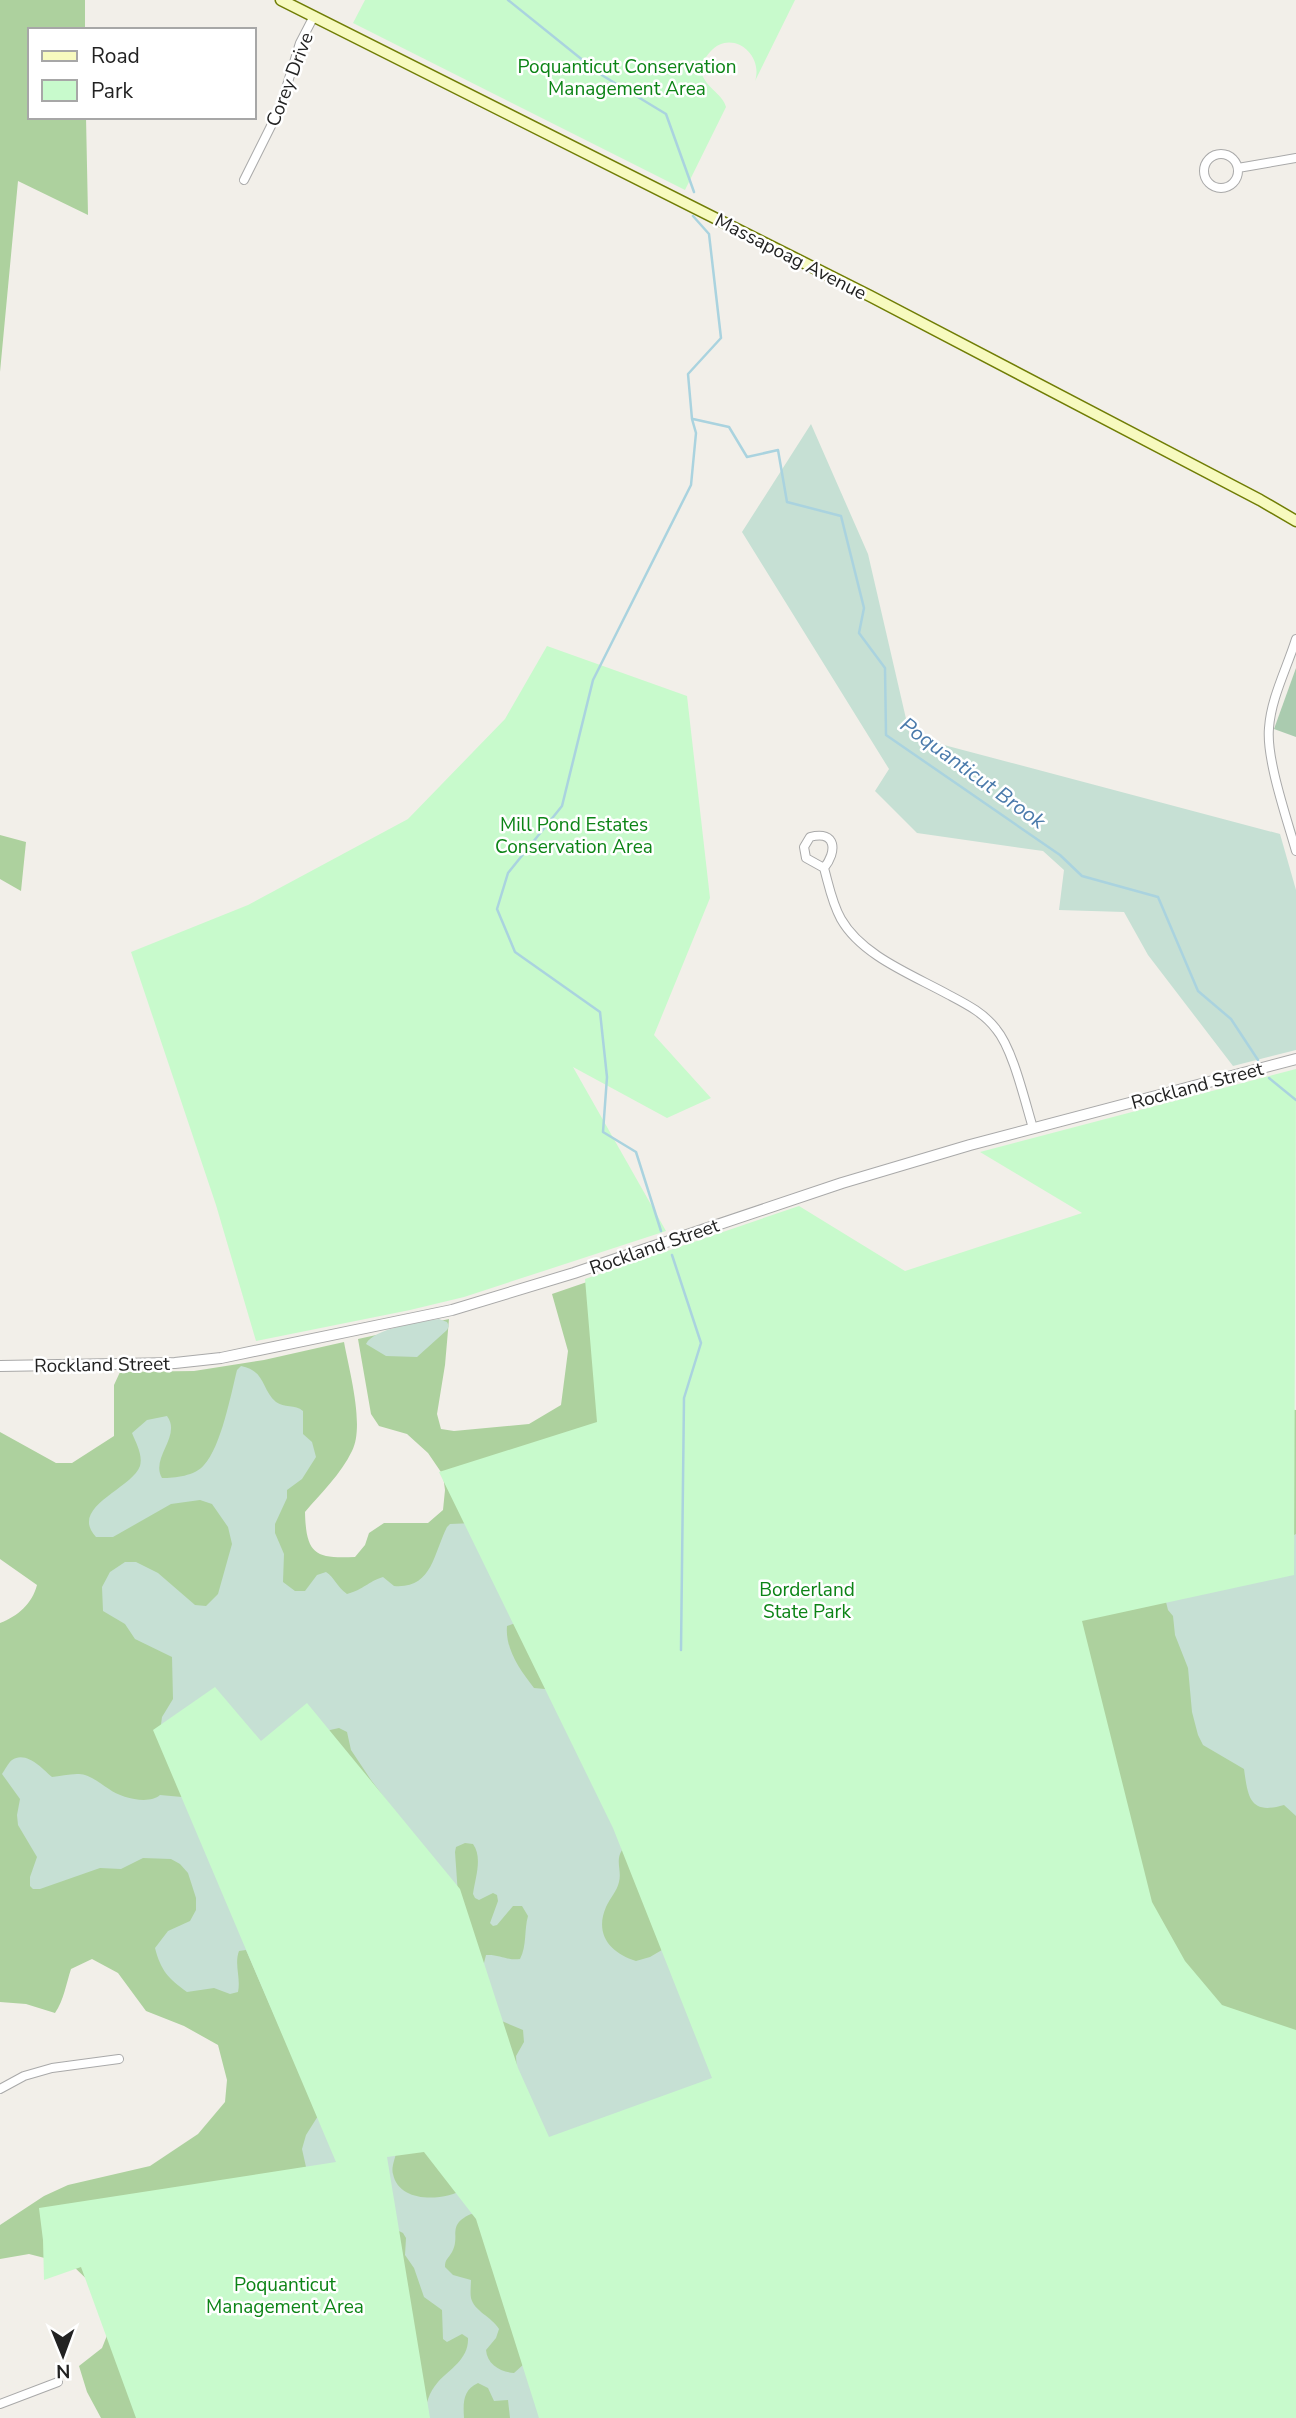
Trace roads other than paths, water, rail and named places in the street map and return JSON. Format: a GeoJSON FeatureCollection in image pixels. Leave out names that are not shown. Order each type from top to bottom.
{"type":"FeatureCollection","features":[{"type":"Feature","properties":{"kind":"main road","name":"Massapoag Avenue"},"geometry":{"type":"LineString","coordinates":[[281,0],[870,296],[1296,521]]}},
{"type":"Feature","properties":{"kind":"street","name":"Corey Drive"},"geometry":{"type":"LineString","coordinates":[[244,180],[280,108],[300,43],[314,16]]}},
{"type":"Feature","properties":{"kind":"street"},"geometry":{"type":"LineString","coordinates":[[1217,155],[1233,158],[1238,168],[1237,179],[1223,189],[1212,186],[1204,172],[1208,161],[1217,155]]}},
{"type":"Feature","properties":{"kind":"street"},"geometry":{"type":"LineString","coordinates":[[1238,168],[1296,158]]}},
{"type":"Feature","properties":{"kind":"street"},"geometry":{"type":"LineString","coordinates":[[1296,639],[1273,705],[1268,729],[1269,752],[1296,850]]}},
{"type":"Feature","properties":{"kind":"street"},"geometry":{"type":"LineString","coordinates":[[824,868],[840,918],[867,948],[968,1005],[988,1019],[998,1031],[1006,1046],[1034,1128]]}},
{"type":"Feature","properties":{"kind":"street","name":"Rockland Street"},"geometry":{"type":"LineString","coordinates":[[0,1366],[175,1363],[221,1359],[452,1310],[574,1273],[842,1183],[1034,1128],[1296,1059]]}},
{"type":"Feature","properties":{"kind":"street"},"geometry":{"type":"LineString","coordinates":[[0,2089],[24,2076],[52,2068],[119,2059]]}},
{"type":"Feature","properties":{"kind":"street"},"geometry":{"type":"LineString","coordinates":[[0,2404],[58,2382]]}},
{"type":"Feature","properties":{"kind":"waterway","name":"Poquanticut Brook"},"geometry":{"type":"LineString","coordinates":[[508,0],[600,74],[666,114],[694,192]]}},
{"type":"Feature","properties":{"kind":"waterway"},"geometry":{"type":"LineString","coordinates":[[661,1231],[636,1152],[603,1132],[607,1077],[600,1012],[515,952],[497,909],[508,873],[562,806],[593,680],[691,485],[696,433],[688,374],[721,338],[709,234],[693,216]]}},
{"type":"Feature","properties":{"kind":"waterway","name":"Poquanticut Brook"},"geometry":{"type":"LineString","coordinates":[[693,419],[729,427],[747,457],[778,450],[787,502],[841,516],[864,608],[859,633],[885,668],[886,735],[1060,855],[1082,876],[1158,897],[1198,991],[1231,1019],[1258,1060]]}},
{"type":"Feature","properties":{"kind":"waterway","name":"Poquanticut Brook"},"geometry":{"type":"LineString","coordinates":[[1269,1078],[1296,1100]]}},
{"type":"Feature","properties":{"kind":"waterway"},"geometry":{"type":"LineString","coordinates":[[672,1255],[701,1343],[684,1398],[681,1650]]}},
{"type":"Feature","properties":{"kind":"park label","name":"Poquanticut Conservation Management Area"},"geometry":{"type":"Point","coordinates":[627,77]}},
{"type":"Feature","properties":{"kind":"park label","name":"Mill Pond Estates Conservation Area"},"geometry":{"type":"Point","coordinates":[574,835]}},
{"type":"Feature","properties":{"kind":"park label","name":"Borderland State Park"},"geometry":{"type":"Point","coordinates":[807,1600]}},
{"type":"Feature","properties":{"kind":"park label","name":"Poquanticut Management Area"},"geometry":{"type":"Point","coordinates":[285,2295]}}]}
